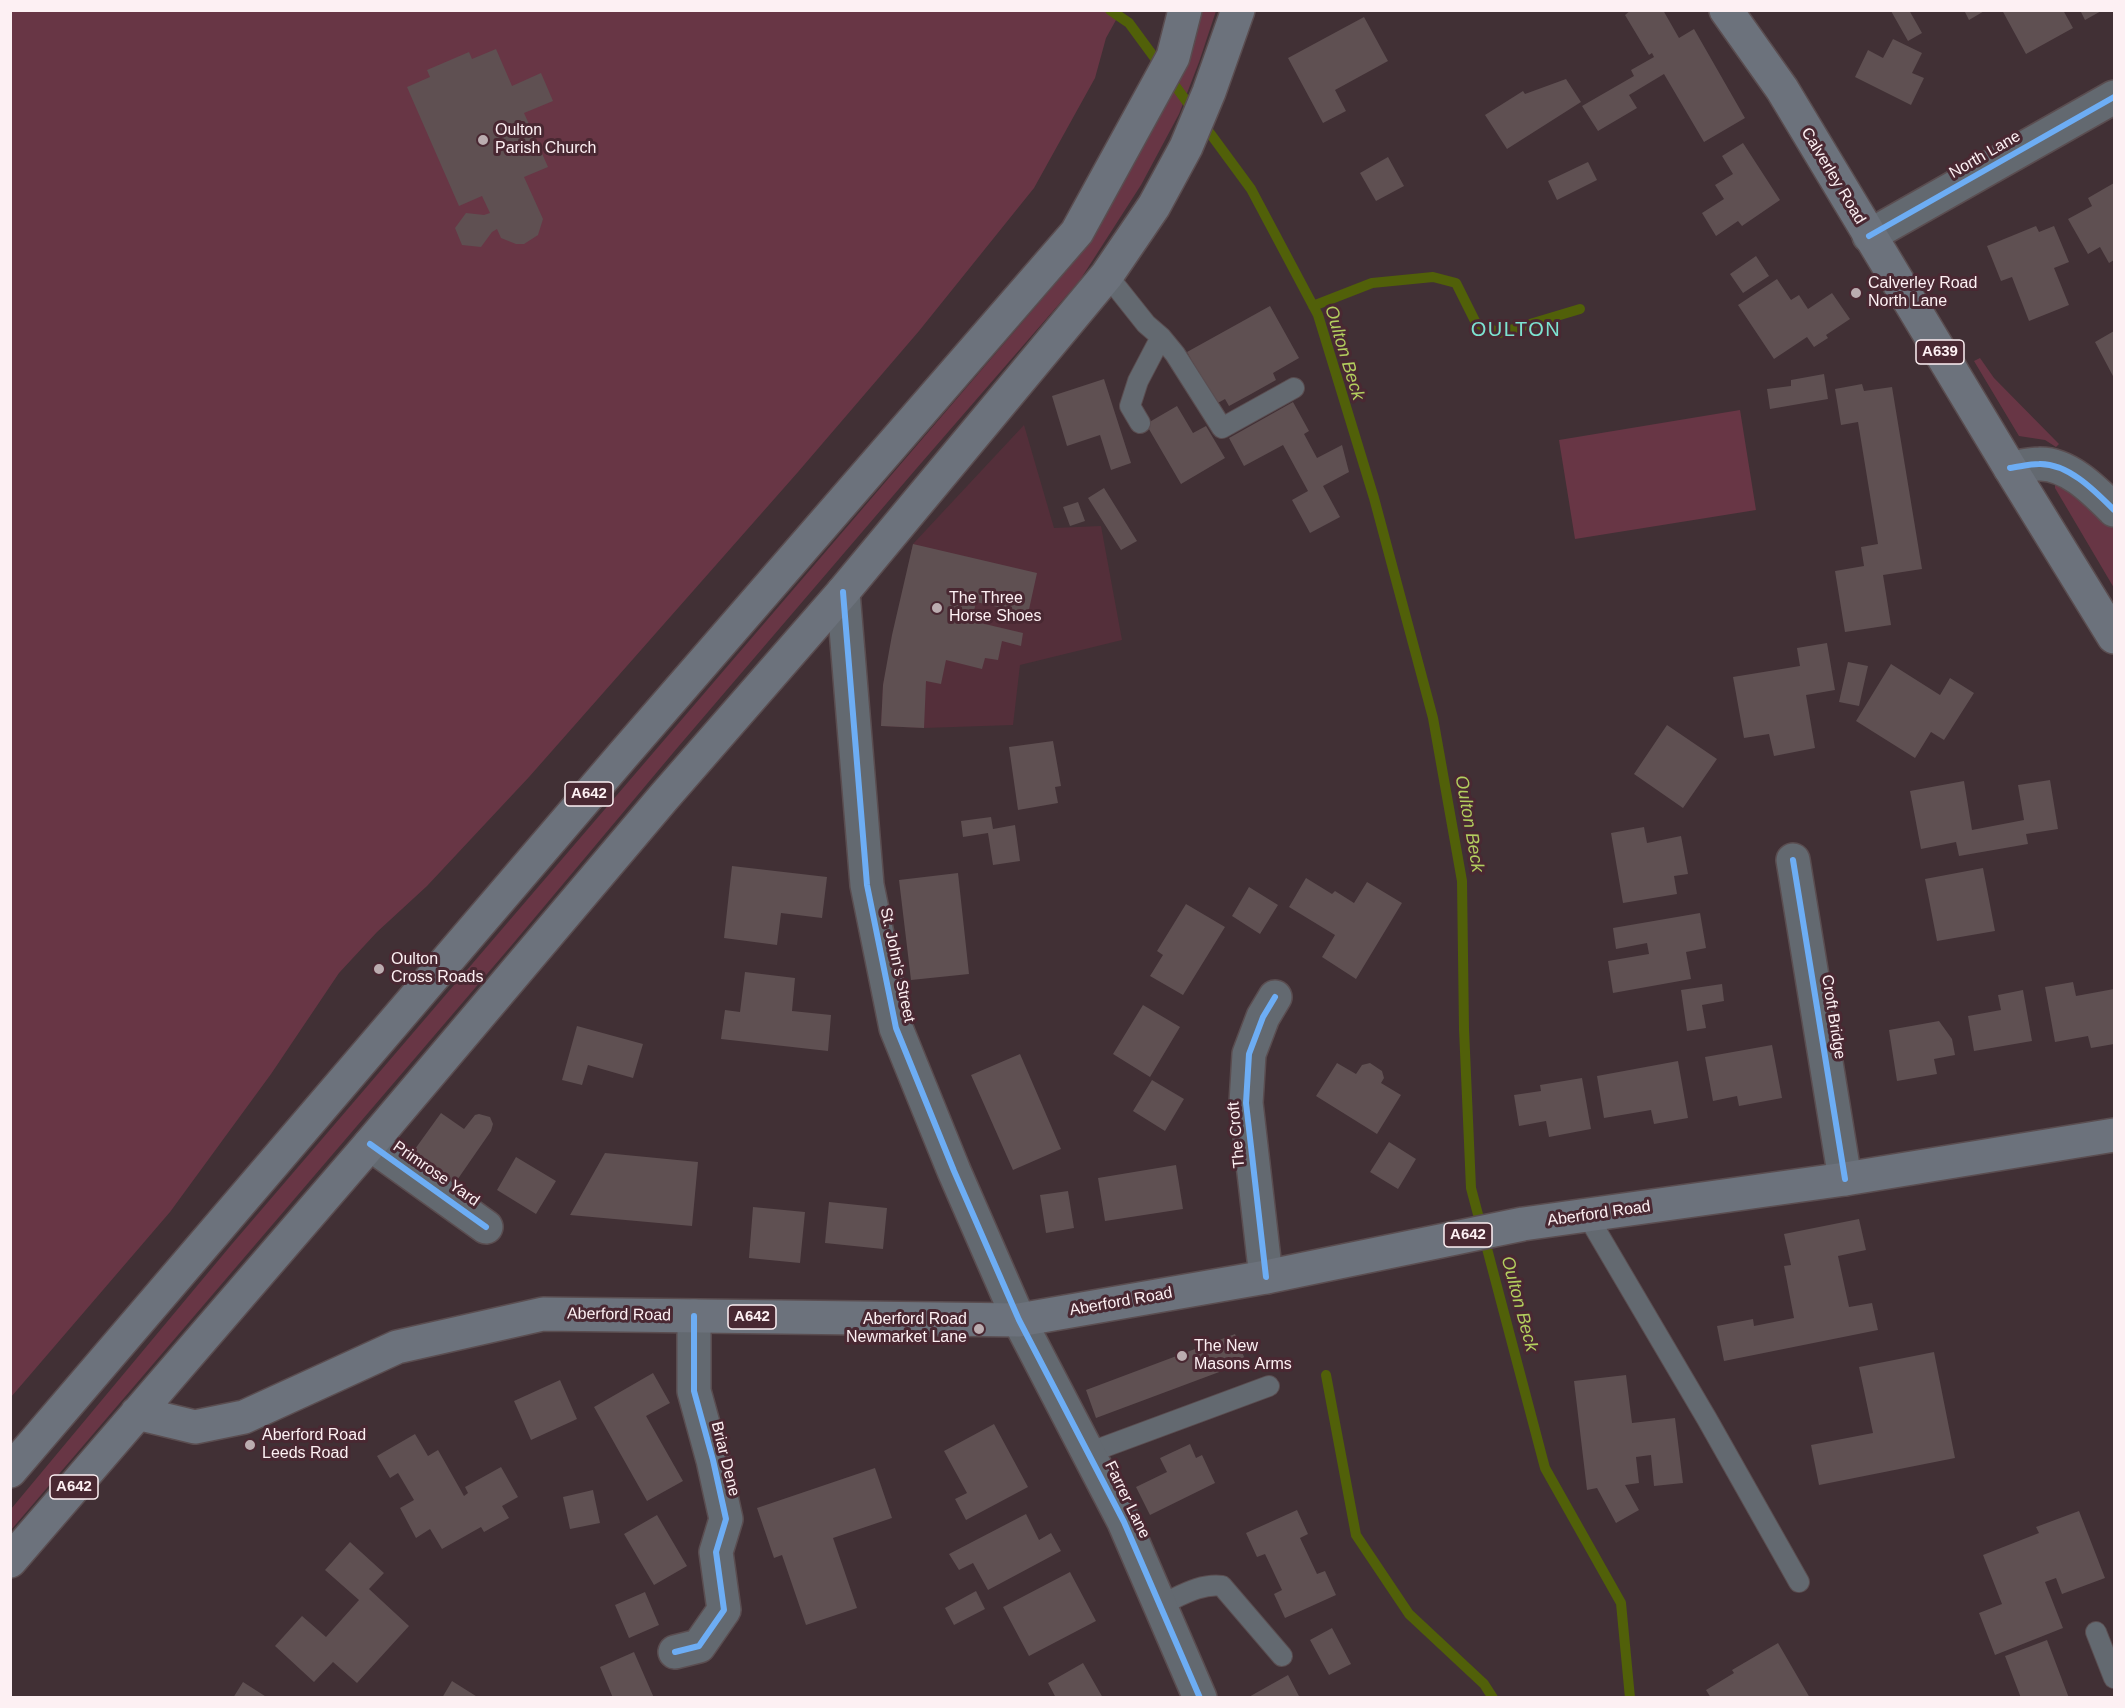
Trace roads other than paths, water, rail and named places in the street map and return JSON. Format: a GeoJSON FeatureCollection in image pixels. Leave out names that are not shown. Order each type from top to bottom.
{"type":"FeatureCollection","features":[{"type":"Feature","properties":{"kind":"main road","name":"A642"},"geometry":{"type":"LineString","coordinates":[[10,1471],[623,755],[1077,232],[1173,57],[1185,10]]}},
{"type":"Feature","properties":{"kind":"main road","name":"A642"},"geometry":{"type":"LineString","coordinates":[[10,1561],[370,1144],[664,796],[843,592],[1107,275],[1154,206],[1186,147],[1209,92],[1238,10]]}},
{"type":"Feature","properties":{"kind":"main road","name":"Calverley Road"},"geometry":{"type":"LineString","coordinates":[[1726,10],[1782,89],[1869,236],[2115,637]]}},
{"type":"Feature","properties":{"kind":"main road","name":"Aberford Road"},"geometry":{"type":"LineString","coordinates":[[137,1413],[195,1427],[244,1417],[397,1347],[543,1314],[1019,1320],[1266,1277],[1523,1224],[1845,1179],[2115,1135]]}},
{"type":"Feature","properties":{"kind":"street","name":"North Lane"},"geometry":{"type":"LineString","coordinates":[[1869,236],[2115,97]]}},
{"type":"Feature","properties":{"kind":"street"},"geometry":{"type":"LineString","coordinates":[[2010,468],[2041,464],[2064,470],[2107,490]]}},
{"type":"Feature","properties":{"kind":"street","name":"St. John's Street"},"geometry":{"type":"LineString","coordinates":[[843,592],[867,885],[896,1028],[954,1171],[1019,1320]]}},
{"type":"Feature","properties":{"kind":"street","name":"Croft Bridge"},"geometry":{"type":"LineString","coordinates":[[1793,860],[1845,1179]]}},
{"type":"Feature","properties":{"kind":"street","name":"The Croft"},"geometry":{"type":"LineString","coordinates":[[1266,1277],[1246,1103],[1249,1054],[1263,1017],[1275,997]]}},
{"type":"Feature","properties":{"kind":"street","name":"Primrose Yard"},"geometry":{"type":"LineString","coordinates":[[370,1144],[486,1227]]}},
{"type":"Feature","properties":{"kind":"street","name":"Briar Dene"},"geometry":{"type":"LineString","coordinates":[[675,1652],[699,1646],[724,1610],[716,1552],[726,1519],[694,1391],[694,1316]]}},
{"type":"Feature","properties":{"kind":"street","name":"Farrer Lane"},"geometry":{"type":"LineString","coordinates":[[1019,1320],[1124,1522],[1200,1698]]}},
{"type":"Feature","properties":{"kind":"lane"},"geometry":{"type":"LineString","coordinates":[[1107,275],[1146,324],[1175,354],[1222,428],[1294,388]]}},
{"type":"Feature","properties":{"kind":"lane"},"geometry":{"type":"LineString","coordinates":[[1140,423],[1130,406],[1138,381],[1161,337]]}},
{"type":"Feature","properties":{"kind":"lane"},"geometry":{"type":"LineString","coordinates":[[1587,1215],[1707,1419],[1799,1582]]}},
{"type":"Feature","properties":{"kind":"lane"},"geometry":{"type":"LineString","coordinates":[[1088,1453],[1269,1386]]}},
{"type":"Feature","properties":{"kind":"lane"},"geometry":{"type":"LineString","coordinates":[[1160,1605],[1202,1587],[1222,1586],[1282,1656]]}},
{"type":"Feature","properties":{"kind":"lane"},"geometry":{"type":"LineString","coordinates":[[2096,1632],[2115,1678]]}},
{"type":"Feature","properties":{"kind":"waterway","name":"Oulton Beck"},"geometry":{"type":"LineString","coordinates":[[1110,10],[1129,23],[1251,189],[1318,315],[1374,498],[1433,718],[1462,881],[1464,1029],[1471,1188],[1545,1468],[1621,1603],[1630,1698]]}},
{"type":"Feature","properties":{"kind":"waterway"},"geometry":{"type":"LineString","coordinates":[[1313,306],[1372,283],[1433,277],[1456,283],[1476,323],[1500,333],[1580,309]]}},
{"type":"Feature","properties":{"kind":"waterway"},"geometry":{"type":"LineString","coordinates":[[1326,1375],[1356,1535],[1409,1614],[1484,1684],[1493,1698]]}},
{"type":"Feature","properties":{"kind":"place","name":"Oulton Parish Church"},"geometry":{"type":"Point","coordinates":[483,140]}},
{"type":"Feature","properties":{"kind":"place","name":"Calverley Road North Lane"},"geometry":{"type":"Point","coordinates":[1856,293]}},
{"type":"Feature","properties":{"kind":"place","name":"The Three Horse Shoes"},"geometry":{"type":"Point","coordinates":[937,608]}},
{"type":"Feature","properties":{"kind":"place","name":"Oulton Cross Roads"},"geometry":{"type":"Point","coordinates":[379,969]}},
{"type":"Feature","properties":{"kind":"place","name":"Aberford Road Newmarket Lane"},"geometry":{"type":"Point","coordinates":[979,1329]}},
{"type":"Feature","properties":{"kind":"place","name":"The New Masons Arms"},"geometry":{"type":"Point","coordinates":[1182,1356]}},
{"type":"Feature","properties":{"kind":"place","name":"Aberford Road Leeds Road"},"geometry":{"type":"Point","coordinates":[250,1445]}},
{"type":"Feature","properties":{"kind":"district","name":"OULTON"},"geometry":{"type":"Point","coordinates":[1516,330]}}]}
